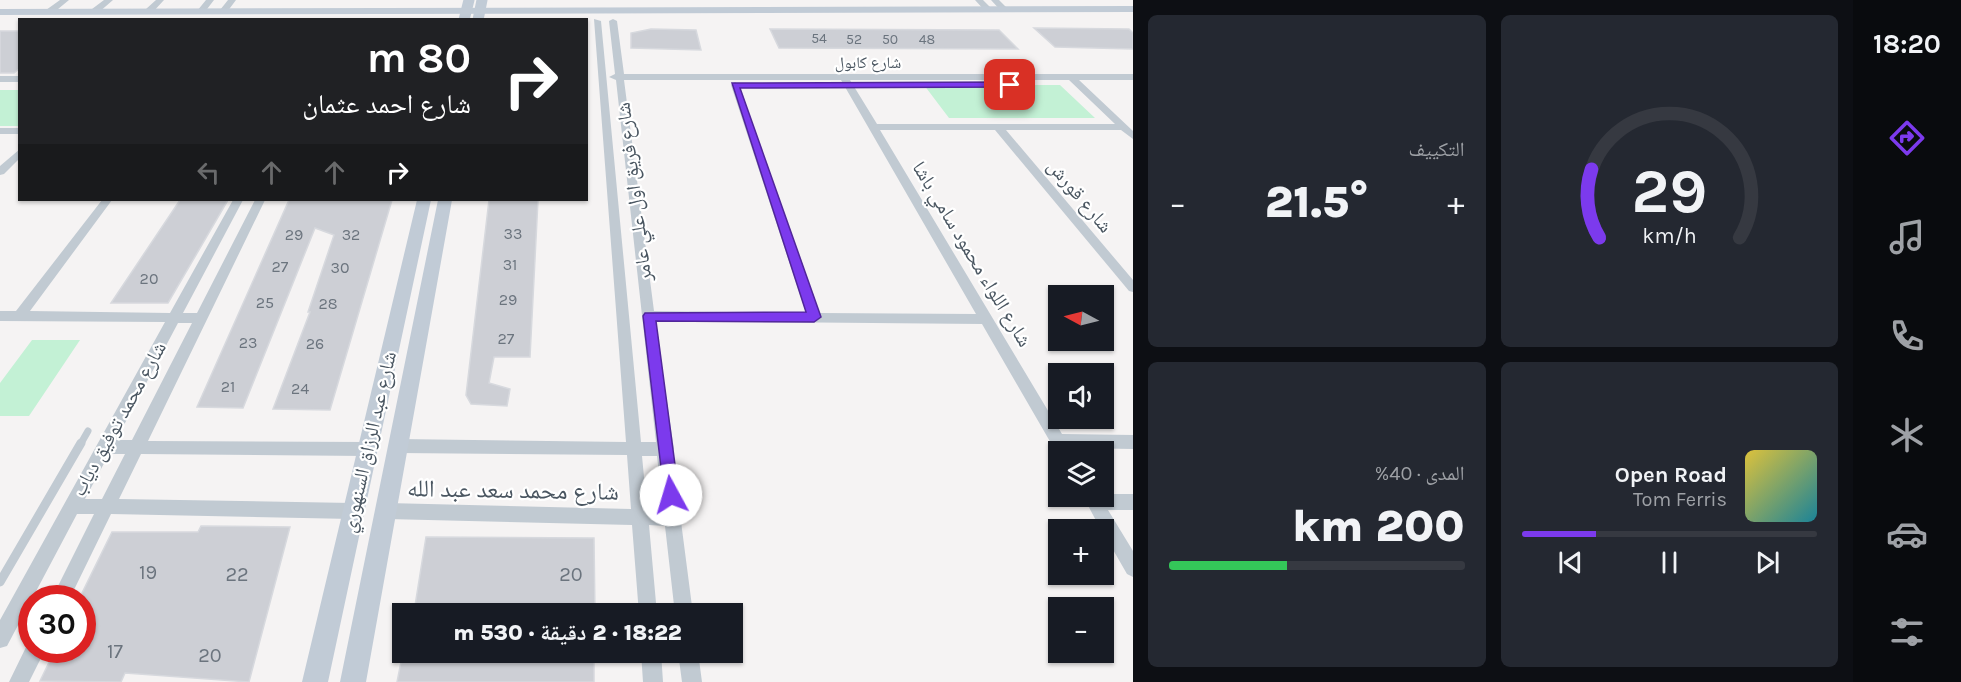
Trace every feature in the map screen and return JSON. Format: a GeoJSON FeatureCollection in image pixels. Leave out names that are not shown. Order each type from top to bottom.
{"type":"FeatureCollection","features":[{"type":"Feature","properties":{"kind":"street"},"geometry":{"type":"LineString","coordinates":[[49,12],[65,0]]}},
{"type":"Feature","properties":{"kind":"street"},"geometry":{"type":"LineString","coordinates":[[95,11],[109,0]]}},
{"type":"Feature","properties":{"kind":"street"},"geometry":{"type":"LineString","coordinates":[[149,11],[160,0]]}},
{"type":"Feature","properties":{"kind":"street"},"geometry":{"type":"LineString","coordinates":[[201,10],[210,0]]}},
{"type":"Feature","properties":{"kind":"street"},"geometry":{"type":"LineString","coordinates":[[224,10],[232,0]]}},
{"type":"Feature","properties":{"kind":"street"},"geometry":{"type":"LineString","coordinates":[[445,9],[458,0]]}},
{"type":"Feature","properties":{"kind":"street"},"geometry":{"type":"LineString","coordinates":[[464,18],[469,0]]}},
{"type":"Feature","properties":{"kind":"street"},"geometry":{"type":"LineString","coordinates":[[478,18],[482,0]]}},
{"type":"Feature","properties":{"kind":"street"},"geometry":{"type":"LineString","coordinates":[[497,0],[505,10]]}},
{"type":"Feature","properties":{"kind":"street"},"geometry":{"type":"LineString","coordinates":[[875,0],[902,10]]}},
{"type":"Feature","properties":{"kind":"street"},"geometry":{"type":"LineString","coordinates":[[979,0],[1005,10],[1133,9]]}},
{"type":"Feature","properties":{"kind":"street"},"geometry":{"type":"LineString","coordinates":[[0,12],[505,10],[841,5],[902,10],[992,5]]}},
{"type":"Feature","properties":{"kind":"street"},"geometry":{"type":"LineString","coordinates":[[592,21],[1133,20]]}},
{"type":"Feature","properties":{"kind":"street","name":"شارع فريق اول علي عامر"},"geometry":{"type":"LineString","coordinates":[[592,21],[603,81],[647,603]]}},
{"type":"Feature","properties":{"kind":"street","name":"شارع فريق اول علي عامر"},"geometry":{"type":"LineString","coordinates":[[613,21],[683,603]]}},
{"type":"Feature","properties":{"kind":"street"},"geometry":{"type":"LineString","coordinates":[[0,22],[18,22]]}},
{"type":"Feature","properties":{"kind":"street"},"geometry":{"type":"LineString","coordinates":[[1071,77],[1133,136]]}},
{"type":"Feature","properties":{"kind":"street","name":"شارع كابول"},"geometry":{"type":"LineString","coordinates":[[621,81],[735,85],[1133,77]]}},
{"type":"Feature","properties":{"kind":"street"},"geometry":{"type":"LineString","coordinates":[[0,79],[18,79]]}},
{"type":"Feature","properties":{"kind":"street","name":"شارع كابول"},"geometry":{"type":"LineString","coordinates":[[603,81],[847,81],[1133,85]]}},
{"type":"Feature","properties":{"kind":"street","name":"شارع اللواء محمود سامي باشا"},"geometry":{"type":"LineString","coordinates":[[847,81],[1058,441]]}},
{"type":"Feature","properties":{"kind":"street"},"geometry":{"type":"LineString","coordinates":[[735,85],[814,317]]}},
{"type":"Feature","properties":{"kind":"street"},"geometry":{"type":"LineString","coordinates":[[0,87],[18,87]]}},
{"type":"Feature","properties":{"kind":"street"},"geometry":{"type":"LineString","coordinates":[[872,127],[1124,127]]}},
{"type":"Feature","properties":{"kind":"street","name":"شارع قورش"},"geometry":{"type":"LineString","coordinates":[[998,127],[1133,288]]}},
{"type":"Feature","properties":{"kind":"street"},"geometry":{"type":"LineString","coordinates":[[0,131],[18,131]]}},
{"type":"Feature","properties":{"kind":"street"},"geometry":{"type":"LineString","coordinates":[[0,172],[18,154]]}},
{"type":"Feature","properties":{"kind":"street"},"geometry":{"type":"LineString","coordinates":[[20,316],[106,201]]}},
{"type":"Feature","properties":{"kind":"street","name":"شارع محمد توفيق دياب"},"geometry":{"type":"LineString","coordinates":[[0,639],[237,201]]}},
{"type":"Feature","properties":{"kind":"street","name":"شارع محمد توفيق دياب"},"geometry":{"type":"LineString","coordinates":[[67,585],[260,201]]}},
{"type":"Feature","properties":{"kind":"street","name":"شارع عبد الرزاق السنهوري"},"geometry":{"type":"LineString","coordinates":[[314,679],[424,201]]}},
{"type":"Feature","properties":{"kind":"street","name":"شارع عبد الرزاق السنهوري"},"geometry":{"type":"LineString","coordinates":[[355,679],[445,201]]}},
{"type":"Feature","properties":{"kind":"street"},"geometry":{"type":"LineString","coordinates":[[0,316],[201,318]]}},
{"type":"Feature","properties":{"kind":"street"},"geometry":{"type":"LineString","coordinates":[[649,316],[986,319]]}},
{"type":"Feature","properties":{"kind":"street"},"geometry":{"type":"LineString","coordinates":[[1114,442],[1133,441]]}},
{"type":"Feature","properties":{"kind":"street","name":"شارع محمد سعد عبد الله"},"geometry":{"type":"LineString","coordinates":[[399,446],[666,449]]}},
{"type":"Feature","properties":{"kind":"street"},"geometry":{"type":"LineString","coordinates":[[104,447],[366,449]]}},
{"type":"Feature","properties":{"kind":"street"},"geometry":{"type":"LineString","coordinates":[[1114,501],[1133,502]]}},
{"type":"Feature","properties":{"kind":"street"},"geometry":{"type":"LineString","coordinates":[[72,506],[352,511]]}},
{"type":"Feature","properties":{"kind":"street"},"geometry":{"type":"LineString","coordinates":[[1097,507],[1133,568]]}},
{"type":"Feature","properties":{"kind":"street","name":"شارع محمد سعد عبد الله"},"geometry":{"type":"LineString","coordinates":[[387,511],[674,518]]}},
{"type":"Feature","properties":{"kind":"street"},"geometry":{"type":"LineString","coordinates":[[19,682],[28,663]]}},
{"type":"Feature","properties":{"kind":"street"},"geometry":{"type":"LineString","coordinates":[[652,663],[653,682]]}},
{"type":"Feature","properties":{"kind":"street"},"geometry":{"type":"LineString","coordinates":[[689,663],[692,682]]}},
{"type":"Feature","properties":{"kind":"lane"},"geometry":{"type":"LineString","coordinates":[[0,582],[88,431]]}},
{"type":"Feature","properties":{"kind":"green space"},"geometry":{"type":"Polygon","coordinates":[[[924,85],[1060,85],[1095,118],[949,118],[924,85]]]}},
{"type":"Feature","properties":{"kind":"green space"},"geometry":{"type":"Polygon","coordinates":[[[0,90],[18,90],[18,126],[0,126],[0,90]]]}},
{"type":"Feature","properties":{"kind":"green space"},"geometry":{"type":"Polygon","coordinates":[[[32,340],[80,340],[29,416],[0,416],[0,383],[32,340]]]}},
{"type":"Feature","properties":{"kind":"building"},"geometry":{"type":"Polygon","coordinates":[[[1034,28],[1129,29],[1133,33],[1133,49],[1055,47],[1034,28]]]}},
{"type":"Feature","properties":{"kind":"building"},"geometry":{"type":"Polygon","coordinates":[[[651,29],[696,30],[701,50],[631,48],[631,33],[651,29]]]}},
{"type":"Feature","properties":{"kind":"building"},"geometry":{"type":"Polygon","coordinates":[[[770,29],[999,30],[1018,49],[779,48],[770,29]]]}},
{"type":"Feature","properties":{"kind":"building"},"geometry":{"type":"Polygon","coordinates":[[[0,31],[18,31],[18,70],[14,73],[0,73],[0,31]]]}},
{"type":"Feature","properties":{"kind":"building"},"geometry":{"type":"Polygon","coordinates":[[[179,201],[227,201],[168,303],[111,303],[179,201]]]}},
{"type":"Feature","properties":{"kind":"building"},"geometry":{"type":"Polygon","coordinates":[[[289,201],[392,201],[330,410],[273,409],[310,312],[308,312],[334,235],[315,228],[243,408],[197,407],[289,201]]]}},
{"type":"Feature","properties":{"kind":"building"},"geometry":{"type":"Polygon","coordinates":[[[489,201],[538,201],[530,357],[494,357],[489,383],[510,389],[507,406],[471,404],[466,395],[489,201]]]}},
{"type":"Feature","properties":{"kind":"building"},"geometry":{"type":"Polygon","coordinates":[[[201,526],[290,527],[249,682],[125,673],[121,682],[40,681],[49,663],[96,663],[96,585],[86,585],[112,532],[198,532],[201,526]]]}},
{"type":"Feature","properties":{"kind":"building"},"geometry":{"type":"Polygon","coordinates":[[[426,537],[594,538],[595,603],[415,603],[426,537]]]}},
{"type":"Feature","properties":{"kind":"building"},"geometry":{"type":"Polygon","coordinates":[[[401,663],[594,663],[594,682],[397,682],[401,663]]]}},
{"type":"Feature","properties":{"kind":"route"},"geometry":{"type":"LineString","coordinates":[[671,495],[649,316],[814,317],[735,85],[1010,85]]}}]}
